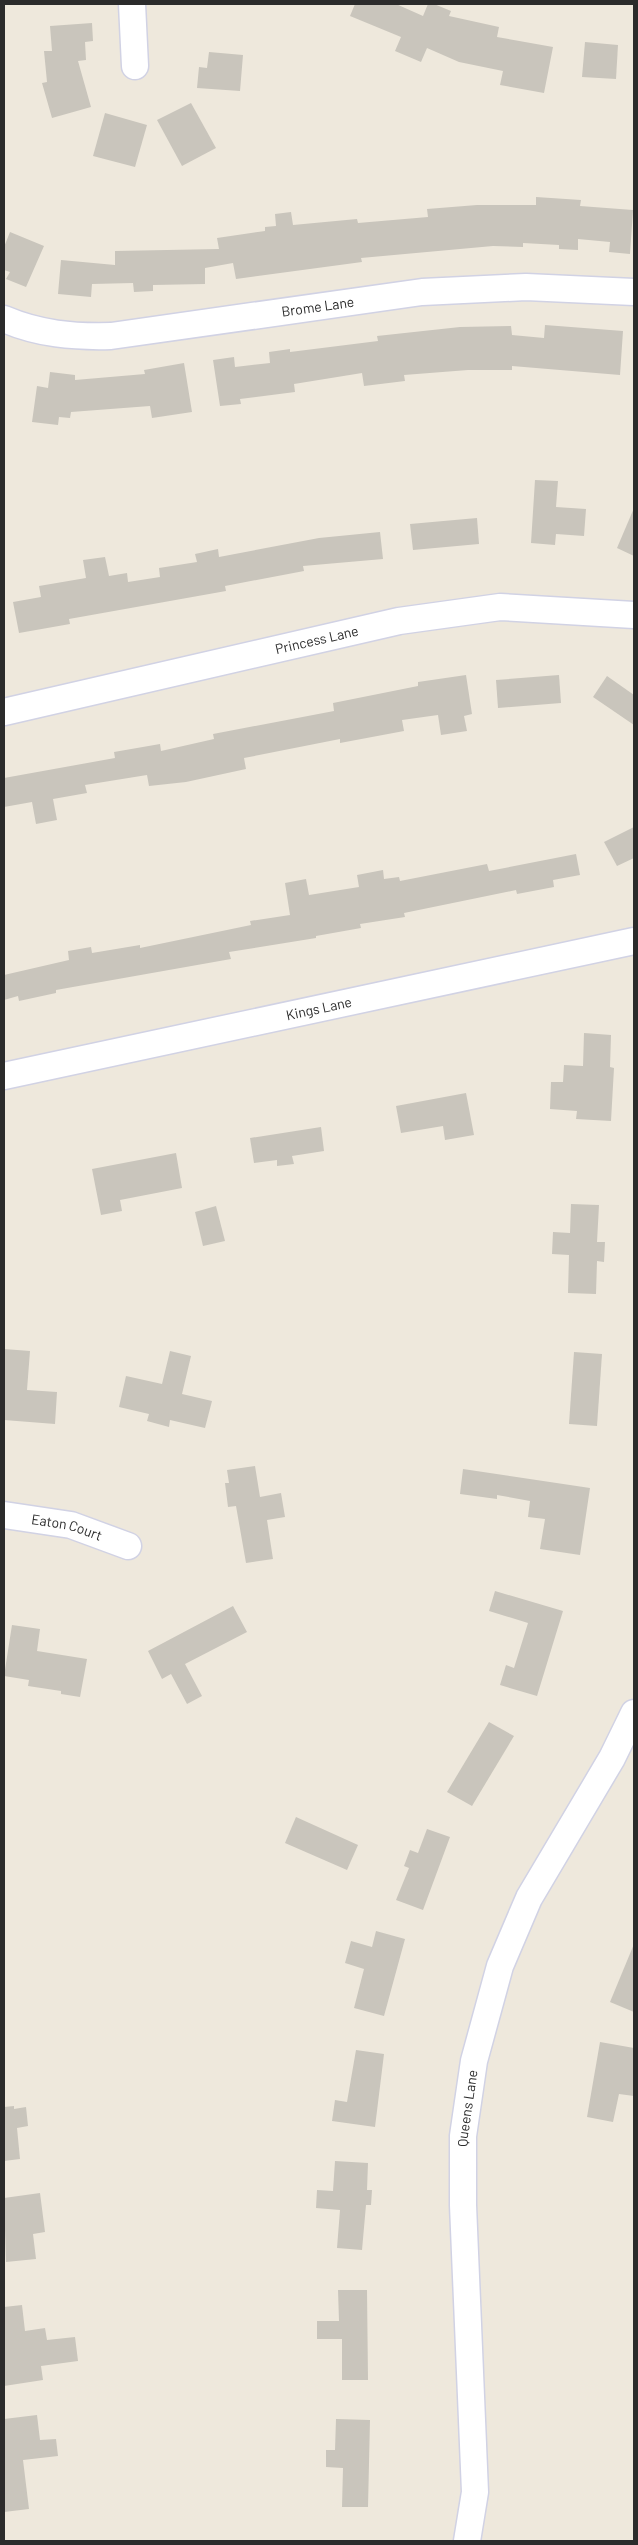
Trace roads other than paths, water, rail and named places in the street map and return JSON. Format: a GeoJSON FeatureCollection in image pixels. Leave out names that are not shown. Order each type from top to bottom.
{"type":"FeatureCollection","features":[{"type":"Feature","properties":{"kind":"street"},"geometry":{"type":"LineString","coordinates":[[132,4],[135,66]]}},
{"type":"Feature","properties":{"kind":"street","name":"Brome Lane"},"geometry":{"type":"LineString","coordinates":[[4,319],[28,329],[72,337],[111,336],[422,292],[526,287],[634,292]]}},
{"type":"Feature","properties":{"kind":"street","name":"Princess Lane"},"geometry":{"type":"LineString","coordinates":[[4,712],[399,620],[500,606],[634,615]]}},
{"type":"Feature","properties":{"kind":"street","name":"Kings Lane"},"geometry":{"type":"LineString","coordinates":[[4,1076],[634,941]]}},
{"type":"Feature","properties":{"kind":"street","name":"Eaton Court"},"geometry":{"type":"LineString","coordinates":[[4,1515],[71,1525],[128,1546]]}},
{"type":"Feature","properties":{"kind":"street","name":"Queens Lane"},"geometry":{"type":"LineString","coordinates":[[467,2541],[475,2492],[463,2205],[463,2136],[474,2062],[500,1966],[530,1898],[612,1758],[634,1713]]}}]}
